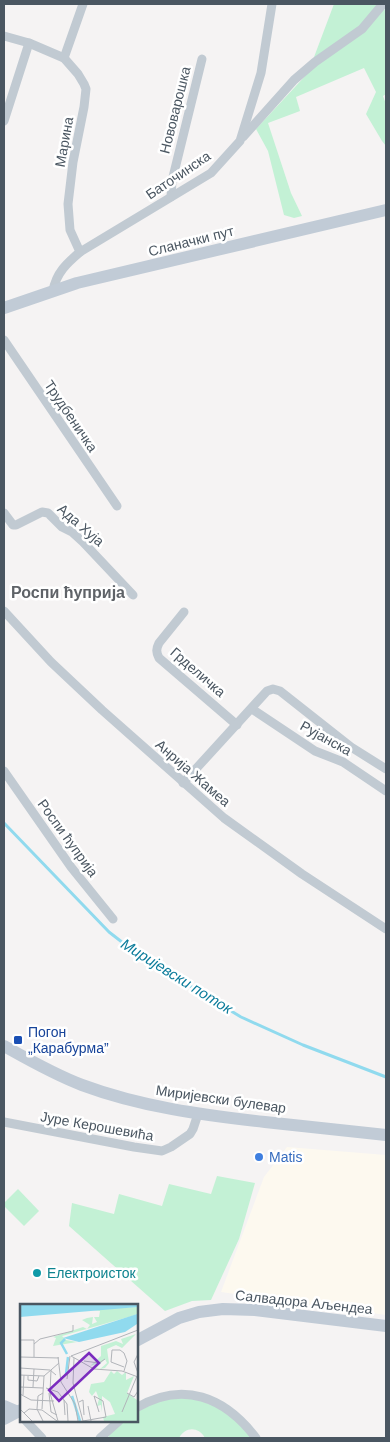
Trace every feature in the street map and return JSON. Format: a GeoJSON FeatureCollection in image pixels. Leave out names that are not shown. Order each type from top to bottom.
{"type":"FeatureCollection","features":[{"type":"Feature","properties":{"kind":"street"},"geometry":{"type":"LineString","coordinates":[[64,58],[83,4]]}},
{"type":"Feature","properties":{"kind":"street","name":"Баточинска"},"geometry":{"type":"LineString","coordinates":[[80,252],[211,173],[240,141],[261,73],[272,4]]}},
{"type":"Feature","properties":{"kind":"street"},"geometry":{"type":"LineString","coordinates":[[240,141],[294,80],[323,56],[362,29],[383,4]]}},
{"type":"Feature","properties":{"kind":"street","name":"Марина"},"geometry":{"type":"LineString","coordinates":[[4,36],[29,43],[64,58],[78,74],[86,89],[73,162],[68,204],[70,230],[80,252]]}},
{"type":"Feature","properties":{"kind":"street"},"geometry":{"type":"LineString","coordinates":[[4,121],[29,43]]}},
{"type":"Feature","properties":{"kind":"street","name":"Нововарошка"},"geometry":{"type":"LineString","coordinates":[[171,197],[172,181],[202,59]]}},
{"type":"Feature","properties":{"kind":"street","name":"Сланачки пут"},"geometry":{"type":"LineString","coordinates":[[4,308],[77,283],[386,210]]}},
{"type":"Feature","properties":{"kind":"street"},"geometry":{"type":"LineString","coordinates":[[53,291],[54,283],[61,270],[80,252]]}},
{"type":"Feature","properties":{"kind":"street","name":"Трудбеничка"},"geometry":{"type":"LineString","coordinates":[[4,340],[116,506]]}},
{"type":"Feature","properties":{"kind":"street","name":"Ада Хуја"},"geometry":{"type":"LineString","coordinates":[[4,513],[16,525],[42,512],[48,513],[62,527],[78,538],[133,595]]}},
{"type":"Feature","properties":{"kind":"street","name":"Анрија Жамеа"},"geometry":{"type":"LineString","coordinates":[[4,611],[51,662],[183,784],[224,818],[302,874],[386,929]]}},
{"type":"Feature","properties":{"kind":"street","name":"Грделичка"},"geometry":{"type":"LineString","coordinates":[[184,612],[156,648],[159,658],[238,725]]}},
{"type":"Feature","properties":{"kind":"street"},"geometry":{"type":"LineString","coordinates":[[183,784],[267,691],[276,689],[351,747],[386,769]]}},
{"type":"Feature","properties":{"kind":"street","name":"Рујанска"},"geometry":{"type":"LineString","coordinates":[[252,709],[315,751],[343,762],[386,791]]}},
{"type":"Feature","properties":{"kind":"street","name":"Роспи ћуприја"},"geometry":{"type":"LineString","coordinates":[[4,771],[71,866],[113,919]]}},
{"type":"Feature","properties":{"kind":"street","name":"Миријевски булевар"},"geometry":{"type":"LineString","coordinates":[[4,1046],[49,1071],[96,1090],[156,1106],[198,1114],[386,1135]]}},
{"type":"Feature","properties":{"kind":"street","name":"Јуре Керошевића"},"geometry":{"type":"LineString","coordinates":[[4,1122],[162,1151],[190,1134],[198,1114]]}},
{"type":"Feature","properties":{"kind":"street","name":"Салвадора Аљендеа"},"geometry":{"type":"LineString","coordinates":[[138,1340],[179,1318],[199,1312],[223,1309],[274,1312],[386,1326]]}},
{"type":"Feature","properties":{"kind":"street"},"geometry":{"type":"LineString","coordinates":[[138,1407],[165,1395],[201,1396],[228,1410],[256,1438]]}},
{"type":"Feature","properties":{"kind":"street"},"geometry":{"type":"LineString","coordinates":[[4,1398],[20,1413]]}},
{"type":"Feature","properties":{"kind":"street"},"geometry":{"type":"LineString","coordinates":[[4,1406],[20,1414]]}},
{"type":"Feature","properties":{"kind":"street"},"geometry":{"type":"LineString","coordinates":[[4,1419],[20,1415]]}},
{"type":"Feature","properties":{"kind":"street"},"geometry":{"type":"LineString","coordinates":[[28,1422],[42,1438]]}},
{"type":"Feature","properties":{"kind":"street"},"geometry":{"type":"LineString","coordinates":[[100,1438],[118,1422]]}},
{"type":"Feature","properties":{"kind":"shaded area"},"geometry":{"type":"Polygon","coordinates":[[[287,1147],[386,1155],[386,1315],[221,1292],[264,1177],[287,1147]]]}},
{"type":"Feature","properties":{"kind":"green space"},"geometry":{"type":"Polygon","coordinates":[[[334,4],[382,4],[386,13],[386,94],[383,96],[386,104],[386,146],[366,114],[376,92],[364,68],[296,97],[300,111],[268,123],[291,193],[302,216],[294,218],[284,215],[268,151],[256,129],[308,73],[334,4]]]}},
{"type":"Feature","properties":{"kind":"green space"},"geometry":{"type":"Polygon","coordinates":[[[217,1176],[255,1183],[239,1239],[211,1300],[192,1301],[165,1311],[69,1226],[72,1203],[114,1214],[119,1194],[162,1206],[169,1184],[211,1194],[217,1176]]]}},
{"type":"Feature","properties":{"kind":"green space"},"geometry":{"type":"Polygon","coordinates":[[[18,1189],[39,1211],[24,1226],[4,1206],[4,1203],[18,1189]]]}},
{"type":"Feature","properties":{"kind":"green space"},"geometry":{"type":"Polygon","coordinates":[[[157,1397],[210,1399],[256,1438],[205,1438],[199,1431],[192,1429],[182,1434],[179,1438],[110,1438],[105,1433],[118,1422],[138,1422],[138,1407],[157,1397]]]}},
{"type":"Feature","properties":{"kind":"waterway","name":"Миријевски поток"},"geometry":{"type":"LineString","coordinates":[[4,823],[109,932],[136,953],[241,1017],[303,1045],[386,1077]]}},
{"type":"Feature","properties":{"kind":"place","name":"Погон „Карабурма”"},"geometry":{"type":"Point","coordinates":[18,1040]}},
{"type":"Feature","properties":{"kind":"place","name":"Matis"},"geometry":{"type":"Point","coordinates":[259,1157]}},
{"type":"Feature","properties":{"kind":"place","name":"Електроисток"},"geometry":{"type":"Point","coordinates":[37,1273]}},
{"type":"Feature","properties":{"kind":"district","name":"Роспи ћуприја"},"geometry":{"type":"Point","coordinates":[68,592]}}]}
